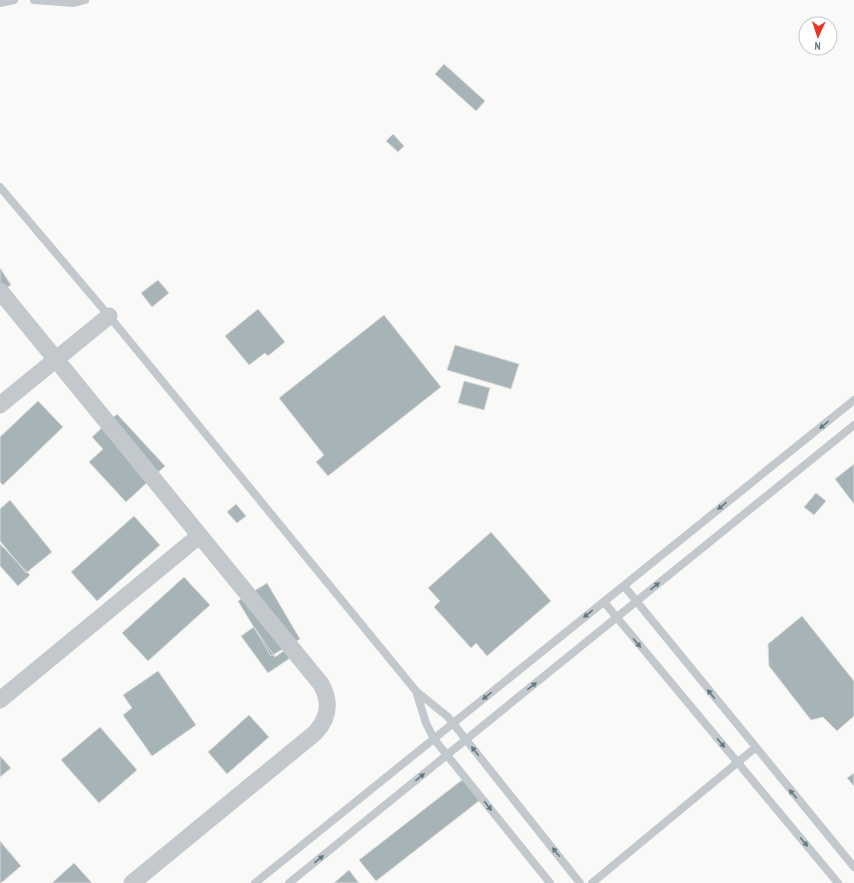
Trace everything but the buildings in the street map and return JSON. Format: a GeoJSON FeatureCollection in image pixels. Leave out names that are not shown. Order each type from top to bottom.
{"type":"FeatureCollection","features":[{"type":"Feature","properties":{"kind":"street"},"geometry":{"type":"LineString","coordinates":[[0,291],[321,684],[325,692],[328,710],[324,723],[315,733],[132,883]]}},
{"type":"Feature","properties":{"kind":"street"},"geometry":{"type":"LineString","coordinates":[[0,405],[109,316]]}},
{"type":"Feature","properties":{"kind":"street"},"geometry":{"type":"LineString","coordinates":[[0,700],[199,536]]}},
{"type":"Feature","properties":{"kind":"lane"},"geometry":{"type":"LineString","coordinates":[[0,3],[14,0]]}},
{"type":"Feature","properties":{"kind":"lane"},"geometry":{"type":"LineString","coordinates":[[34,0],[74,3],[85,0]]}},
{"type":"Feature","properties":{"kind":"lane"},"geometry":{"type":"LineString","coordinates":[[0,187],[109,316],[416,691],[443,712],[580,883]]}},
{"type":"Feature","properties":{"kind":"lane"},"geometry":{"type":"LineString","coordinates":[[255,883],[854,400]]}},
{"type":"Feature","properties":{"kind":"lane"},"geometry":{"type":"LineString","coordinates":[[289,883],[854,425]]}},
{"type":"Feature","properties":{"kind":"lane"},"geometry":{"type":"LineString","coordinates":[[624,586],[755,748],[854,867]]}},
{"type":"Feature","properties":{"kind":"lane"},"geometry":{"type":"LineString","coordinates":[[604,602],[838,883]]}},
{"type":"Feature","properties":{"kind":"lane"},"geometry":{"type":"LineString","coordinates":[[416,691],[426,723],[434,739],[550,883]]}},
{"type":"Feature","properties":{"kind":"lane"},"geometry":{"type":"LineString","coordinates":[[592,883],[755,748]]}}]}
